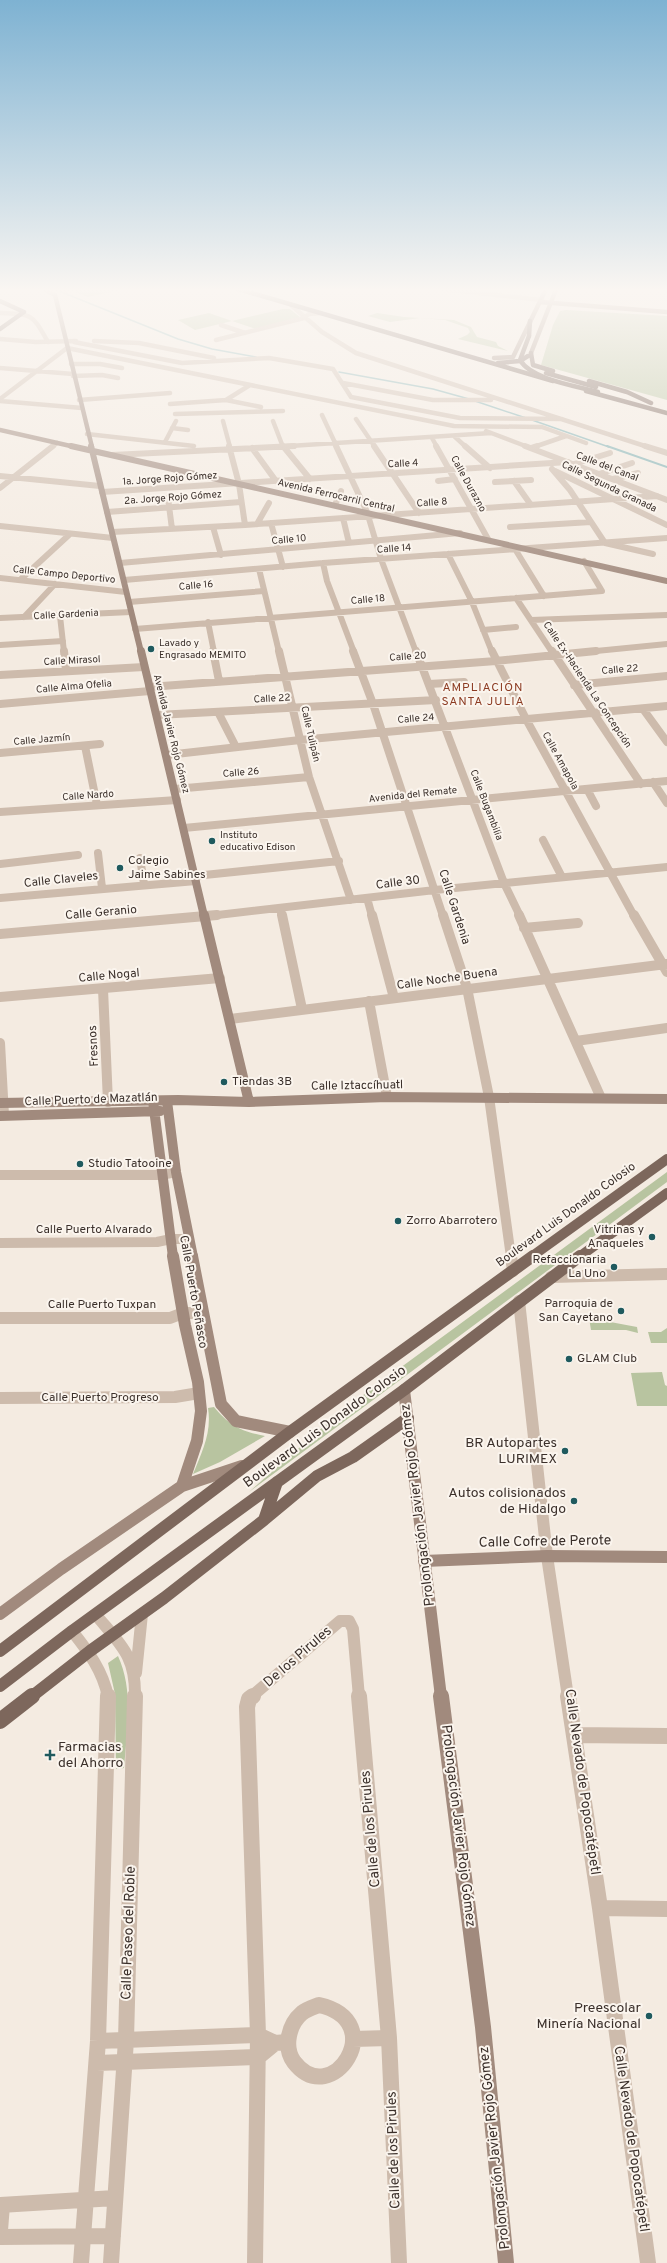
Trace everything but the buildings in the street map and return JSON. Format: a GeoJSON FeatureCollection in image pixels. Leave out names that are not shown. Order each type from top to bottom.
{"type":"FeatureCollection","features":[{"type":"Feature","properties":{"kind":"main road"},"geometry":{"type":"LineString","coordinates":[[595,393],[667,413]]}},
{"type":"Feature","properties":{"kind":"main road"},"geometry":{"type":"LineString","coordinates":[[600,393],[639,405]]}},
{"type":"Feature","properties":{"kind":"main road"},"geometry":{"type":"LineString","coordinates":[[613,393],[667,407]]}},
{"type":"Feature","properties":{"kind":"main road"},"geometry":{"type":"LineString","coordinates":[[628,393],[653,404]]}},
{"type":"Feature","properties":{"kind":"main road","name":"Boulevard Luis Donaldo Colosio"},"geometry":{"type":"LineString","coordinates":[[0,1651],[290,1432],[667,1159]]}},
{"type":"Feature","properties":{"kind":"main road","name":"Boulevard Luis Donaldo Colosio"},"geometry":{"type":"LineString","coordinates":[[0,1686],[72,1631],[404,1390],[551,1277],[667,1193]]}},
{"type":"Feature","properties":{"kind":"main road"},"geometry":{"type":"LineString","coordinates":[[0,1721],[264,1520],[317,1476],[353,1457],[408,1418]]}},
{"type":"Feature","properties":{"kind":"main road"},"geometry":{"type":"LineString","coordinates":[[264,1520],[277,1482]]}},
{"type":"Feature","properties":{"kind":"street"},"geometry":{"type":"LineString","coordinates":[[0,400],[10,393]]}},
{"type":"Feature","properties":{"kind":"street","name":"Avenida Javier Rojo Gómez"},"geometry":{"type":"LineString","coordinates":[[78,393],[144,667],[167,755],[204,917],[230,1018],[249,1102]]}},
{"type":"Feature","properties":{"kind":"street"},"geometry":{"type":"LineString","coordinates":[[80,400],[170,393]]}},
{"type":"Feature","properties":{"kind":"street"},"geometry":{"type":"LineString","coordinates":[[226,400],[238,393]]}},
{"type":"Feature","properties":{"kind":"street"},"geometry":{"type":"LineString","coordinates":[[288,393],[454,426],[547,427],[569,421]]}},
{"type":"Feature","properties":{"kind":"street"},"geometry":{"type":"LineString","coordinates":[[349,393],[351,396],[465,419],[562,419]]}},
{"type":"Feature","properties":{"kind":"street"},"geometry":{"type":"LineString","coordinates":[[394,393],[433,400],[501,401]]}},
{"type":"Feature","properties":{"kind":"street"},"geometry":{"type":"LineString","coordinates":[[478,393],[667,453]]}},
{"type":"Feature","properties":{"kind":"street"},"geometry":{"type":"LineString","coordinates":[[480,400],[488,396]]}},
{"type":"Feature","properties":{"kind":"street"},"geometry":{"type":"LineString","coordinates":[[0,400],[82,408]]}},
{"type":"Feature","properties":{"kind":"street"},"geometry":{"type":"LineString","coordinates":[[170,404],[226,400],[264,408],[267,412]]}},
{"type":"Feature","properties":{"kind":"street"},"geometry":{"type":"LineString","coordinates":[[185,403],[191,413]]}},
{"type":"Feature","properties":{"kind":"street"},"geometry":{"type":"LineString","coordinates":[[175,414],[283,411]]}},
{"type":"Feature","properties":{"kind":"street"},"geometry":{"type":"LineString","coordinates":[[425,411],[487,412]]}},
{"type":"Feature","properties":{"kind":"street","name":"Calle Bugambilia"},"geometry":{"type":"LineString","coordinates":[[322,415],[334,444],[368,514],[381,559],[430,684],[471,799],[504,883],[549,978],[601,1098]]}},
{"type":"Feature","properties":{"kind":"street"},"geometry":{"type":"LineString","coordinates":[[356,419],[373,442],[419,513]]}},
{"type":"Feature","properties":{"kind":"street"},"geometry":{"type":"LineString","coordinates":[[165,442],[176,421]]}},
{"type":"Feature","properties":{"kind":"street"},"geometry":{"type":"LineString","coordinates":[[223,421],[239,484],[244,525]]}},
{"type":"Feature","properties":{"kind":"street"},"geometry":{"type":"LineString","coordinates":[[273,421],[283,447],[310,479]]}},
{"type":"Feature","properties":{"kind":"street","name":"Calle del Canal"},"geometry":{"type":"LineString","coordinates":[[473,426],[667,500]]}},
{"type":"Feature","properties":{"kind":"street"},"geometry":{"type":"LineString","coordinates":[[547,427],[586,443]]}},
{"type":"Feature","properties":{"kind":"street"},"geometry":{"type":"LineString","coordinates":[[172,428],[188,430]]}},
{"type":"Feature","properties":{"kind":"street","name":"Avenida Ferrocarril Central"},"geometry":{"type":"LineString","coordinates":[[0,430],[335,505],[368,514],[380,515],[488,539],[667,581]]}},
{"type":"Feature","properties":{"kind":"street"},"geometry":{"type":"LineString","coordinates":[[112,455],[373,442],[491,433]]}},
{"type":"Feature","properties":{"kind":"street"},"geometry":{"type":"LineString","coordinates":[[87,434],[222,449]]}},
{"type":"Feature","properties":{"kind":"street"},"geometry":{"type":"LineString","coordinates":[[454,436],[490,468]]}},
{"type":"Feature","properties":{"kind":"street"},"geometry":{"type":"LineString","coordinates":[[531,448],[566,436]]}},
{"type":"Feature","properties":{"kind":"street","name":"Calle Durazno"},"geometry":{"type":"LineString","coordinates":[[432,438],[488,539]]}},
{"type":"Feature","properties":{"kind":"street"},"geometry":{"type":"LineString","coordinates":[[0,488],[57,443]]}},
{"type":"Feature","properties":{"kind":"street"},"geometry":{"type":"LineString","coordinates":[[252,448],[276,481]]}},
{"type":"Feature","properties":{"kind":"street"},"geometry":{"type":"LineString","coordinates":[[574,464],[610,453]]}},
{"type":"Feature","properties":{"kind":"street","name":"Calle 4"},"geometry":{"type":"LineString","coordinates":[[239,484],[568,462]]}},
{"type":"Feature","properties":{"kind":"street"},"geometry":{"type":"LineString","coordinates":[[599,474],[632,463]]}},
{"type":"Feature","properties":{"kind":"street","name":"Calle Segunda Granada"},"geometry":{"type":"LineString","coordinates":[[544,464],[610,499],[667,525]]}},
{"type":"Feature","properties":{"kind":"street"},"geometry":{"type":"LineString","coordinates":[[552,469],[552,472],[578,502],[605,543],[653,554]]}},
{"type":"Feature","properties":{"kind":"street"},"geometry":{"type":"LineString","coordinates":[[613,479],[638,473]]}},
{"type":"Feature","properties":{"kind":"street","name":"1a. Jorge Rojo Gómez"},"geometry":{"type":"LineString","coordinates":[[0,476],[101,489],[167,493],[239,484]]}},
{"type":"Feature","properties":{"kind":"street"},"geometry":{"type":"LineString","coordinates":[[438,481],[456,479]]}},
{"type":"Feature","properties":{"kind":"street"},"geometry":{"type":"LineString","coordinates":[[495,482],[531,480]]}},
{"type":"Feature","properties":{"kind":"street"},"geometry":{"type":"LineString","coordinates":[[514,481],[531,505]]}},
{"type":"Feature","properties":{"kind":"street"},"geometry":{"type":"LineString","coordinates":[[335,505],[342,491]]}},
{"type":"Feature","properties":{"kind":"street"},"geometry":{"type":"LineString","coordinates":[[167,493],[172,529]]}},
{"type":"Feature","properties":{"kind":"street","name":"Calle 8"},"geometry":{"type":"LineString","coordinates":[[380,515],[657,496]]}},
{"type":"Feature","properties":{"kind":"street","name":"2a. Jorge Rojo Gómez"},"geometry":{"type":"LineString","coordinates":[[107,512],[241,502]]}},
{"type":"Feature","properties":{"kind":"street"},"geometry":{"type":"LineString","coordinates":[[256,524],[269,503]]}},
{"type":"Feature","properties":{"kind":"street"},"geometry":{"type":"LineString","coordinates":[[0,526],[70,534],[112,535],[172,529],[343,518],[368,514]]}},
{"type":"Feature","properties":{"kind":"street"},"geometry":{"type":"LineString","coordinates":[[343,518],[349,543]]}},
{"type":"Feature","properties":{"kind":"street"},"geometry":{"type":"LineString","coordinates":[[510,527],[591,522]]}},
{"type":"Feature","properties":{"kind":"street"},"geometry":{"type":"LineString","coordinates":[[271,523],[283,567]]}},
{"type":"Feature","properties":{"kind":"street"},"geometry":{"type":"LineString","coordinates":[[213,527],[221,555]]}},
{"type":"Feature","properties":{"kind":"street","name":"Calle 10"},"geometry":{"type":"LineString","coordinates":[[120,563],[460,533]]}},
{"type":"Feature","properties":{"kind":"street"},"geometry":{"type":"LineString","coordinates":[[20,580],[70,534]]}},
{"type":"Feature","properties":{"kind":"street","name":"Calle 14"},"geometry":{"type":"LineString","coordinates":[[124,580],[323,563],[667,538]]}},
{"type":"Feature","properties":{"kind":"street"},"geometry":{"type":"LineString","coordinates":[[515,549],[544,596]]}},
{"type":"Feature","properties":{"kind":"street","name":"Calle Amapola"},"geometry":{"type":"LineString","coordinates":[[448,554],[472,602],[496,660],[526,719],[609,873],[665,966]]}},
{"type":"Feature","properties":{"kind":"street","name":"Calle 18"},"geometry":{"type":"LineString","coordinates":[[135,629],[602,591],[584,561]]}},
{"type":"Feature","properties":{"kind":"street","name":"Calle Gardenia"},"geometry":{"type":"LineString","coordinates":[[323,563],[327,581],[362,670],[467,988],[489,1097],[513,1271]]}},
{"type":"Feature","properties":{"kind":"street","name":"Calle Tulipán"},"geometry":{"type":"LineString","coordinates":[[259,569],[286,676],[309,777],[321,814],[339,860],[351,900]]}},
{"type":"Feature","properties":{"kind":"street","name":"Calle Campo Deportivo"},"geometry":{"type":"LineString","coordinates":[[0,578],[126,592]]}},
{"type":"Feature","properties":{"kind":"street"},"geometry":{"type":"LineString","coordinates":[[24,617],[54,584]]}},
{"type":"Feature","properties":{"kind":"street","name":"Calle 16"},"geometry":{"type":"LineString","coordinates":[[129,602],[264,590]]}},
{"type":"Feature","properties":{"kind":"street","name":"Calle Ex-Hacienda La Concepción"},"geometry":{"type":"LineString","coordinates":[[516,598],[641,784]]}},
{"type":"Feature","properties":{"kind":"street","name":"Calle Gardenia"},"geometry":{"type":"LineString","coordinates":[[0,618],[131,612]]}},
{"type":"Feature","properties":{"kind":"street"},"geometry":{"type":"LineString","coordinates":[[531,620],[667,615]]}},
{"type":"Feature","properties":{"kind":"street"},"geometry":{"type":"LineString","coordinates":[[60,616],[66,671]]}},
{"type":"Feature","properties":{"kind":"street"},"geometry":{"type":"LineString","coordinates":[[208,622],[219,681]]}},
{"type":"Feature","properties":{"kind":"street"},"geometry":{"type":"LineString","coordinates":[[483,630],[516,627]]}},
{"type":"Feature","properties":{"kind":"street"},"geometry":{"type":"LineString","coordinates":[[0,645],[63,641]]}},
{"type":"Feature","properties":{"kind":"street","name":"Calle 20"},"geometry":{"type":"LineString","coordinates":[[150,689],[219,681],[496,660],[667,644]]}},
{"type":"Feature","properties":{"kind":"street","name":"Calle Mirasol"},"geometry":{"type":"LineString","coordinates":[[0,675],[144,667]]}},
{"type":"Feature","properties":{"kind":"street","name":"Calle 22"},"geometry":{"type":"LineString","coordinates":[[574,685],[667,676]]}},
{"type":"Feature","properties":{"kind":"street"},"geometry":{"type":"LineString","coordinates":[[430,684],[464,682]]}},
{"type":"Feature","properties":{"kind":"street","name":"Calle Alma Ofelia"},"geometry":{"type":"LineString","coordinates":[[0,704],[150,689]]}},
{"type":"Feature","properties":{"kind":"street","name":"Calle 22"},"geometry":{"type":"LineString","coordinates":[[157,715],[436,700]]}},
{"type":"Feature","properties":{"kind":"street","name":"Calle 24"},"geometry":{"type":"LineString","coordinates":[[167,755],[300,740],[667,706]]}},
{"type":"Feature","properties":{"kind":"street"},"geometry":{"type":"LineString","coordinates":[[643,709],[667,742]]}},
{"type":"Feature","properties":{"kind":"street"},"geometry":{"type":"LineString","coordinates":[[218,712],[236,747]]}},
{"type":"Feature","properties":{"kind":"street","name":"Calle Jazmín"},"geometry":{"type":"LineString","coordinates":[[0,754],[100,744]]}},
{"type":"Feature","properties":{"kind":"street"},"geometry":{"type":"LineString","coordinates":[[85,746],[97,805]]}},
{"type":"Feature","properties":{"kind":"street","name":"Calle 26"},"geometry":{"type":"LineString","coordinates":[[175,789],[309,777]]}},
{"type":"Feature","properties":{"kind":"street","name":"Avenida del Remate"},"geometry":{"type":"LineString","coordinates":[[184,828],[407,805],[667,781]]}},
{"type":"Feature","properties":{"kind":"street"},"geometry":{"type":"LineString","coordinates":[[653,782],[667,803]]}},
{"type":"Feature","properties":{"kind":"street"},"geometry":{"type":"LineString","coordinates":[[587,789],[596,806]]}},
{"type":"Feature","properties":{"kind":"street","name":"Calle Nardo"},"geometry":{"type":"LineString","coordinates":[[0,812],[177,800]]}},
{"type":"Feature","properties":{"kind":"street"},"geometry":{"type":"LineString","coordinates":[[543,840],[562,877]]}},
{"type":"Feature","properties":{"kind":"street"},"geometry":{"type":"LineString","coordinates":[[98,852],[102,888]]}},
{"type":"Feature","properties":{"kind":"street"},"geometry":{"type":"LineString","coordinates":[[0,864],[78,855]]}},
{"type":"Feature","properties":{"kind":"street"},"geometry":{"type":"LineString","coordinates":[[140,858],[144,884]]}},
{"type":"Feature","properties":{"kind":"street","name":"Calle Claveles"},"geometry":{"type":"LineString","coordinates":[[0,898],[144,884],[339,860]]}},
{"type":"Feature","properties":{"kind":"street","name":"Calle 30"},"geometry":{"type":"LineString","coordinates":[[204,917],[435,890],[667,867]]}},
{"type":"Feature","properties":{"kind":"street"},"geometry":{"type":"LineString","coordinates":[[367,898],[394,998]]}},
{"type":"Feature","properties":{"kind":"street"},"geometry":{"type":"LineString","coordinates":[[280,908],[302,1008]]}},
{"type":"Feature","properties":{"kind":"street","name":"Calle Geranio"},"geometry":{"type":"LineString","coordinates":[[0,934],[204,917]]}},
{"type":"Feature","properties":{"kind":"street"},"geometry":{"type":"LineString","coordinates":[[524,928],[578,923]]}},
{"type":"Feature","properties":{"kind":"street","name":"Calle Noche Buena"},"geometry":{"type":"LineString","coordinates":[[230,1018],[549,978],[665,966]]}},
{"type":"Feature","properties":{"kind":"street","name":"Calle Nogal"},"geometry":{"type":"LineString","coordinates":[[0,997],[220,978]]}},
{"type":"Feature","properties":{"kind":"street","name":"Fresnos"},"geometry":{"type":"LineString","coordinates":[[103,989],[108,1102]]}},
{"type":"Feature","properties":{"kind":"street"},"geometry":{"type":"LineString","coordinates":[[369,1001],[387,1097]]}},
{"type":"Feature","properties":{"kind":"street"},"geometry":{"type":"LineString","coordinates":[[576,1041],[667,1028]]}},
{"type":"Feature","properties":{"kind":"street"},"geometry":{"type":"LineString","coordinates":[[0,1049],[2,1116]]}},
{"type":"Feature","properties":{"kind":"street","name":"Calle Iztaccíhuatl"},"geometry":{"type":"LineString","coordinates":[[171,1104],[387,1097],[667,1099]]}},
{"type":"Feature","properties":{"kind":"street"},"geometry":{"type":"LineString","coordinates":[[2,1103],[108,1102],[153,1106]]}},
{"type":"Feature","properties":{"kind":"street","name":"Calle Puerto de Mazatlán"},"geometry":{"type":"LineString","coordinates":[[2,1116],[171,1104]]}},
{"type":"Feature","properties":{"kind":"street","name":"Calle Puerto Peñasco"},"geometry":{"type":"LineString","coordinates":[[171,1104],[176,1172],[202,1313],[221,1404],[226,1413],[236,1421],[290,1432]]}},
{"type":"Feature","properties":{"kind":"street","name":"Calle Puerto Peñasco"},"geometry":{"type":"LineString","coordinates":[[153,1106],[161,1175],[182,1313],[199,1393],[200,1425],[193,1454],[182,1486]]}},
{"type":"Feature","properties":{"kind":"street"},"geometry":{"type":"LineString","coordinates":[[0,1175],[161,1175],[176,1172]]}},
{"type":"Feature","properties":{"kind":"street","name":"Calle Puerto Alvarado"},"geometry":{"type":"LineString","coordinates":[[0,1243],[158,1242],[171,1239],[188,1239]]}},
{"type":"Feature","properties":{"kind":"street"},"geometry":{"type":"LineString","coordinates":[[551,1277],[667,1274]]}},
{"type":"Feature","properties":{"kind":"street","name":"Calle Nevado de Popocatépetl"},"geometry":{"type":"LineString","coordinates":[[519,1301],[547,1556],[600,1908],[648,2263]]}},
{"type":"Feature","properties":{"kind":"street","name":"Calle Puerto Tuxpan"},"geometry":{"type":"LineString","coordinates":[[0,1318],[170,1318],[182,1313],[202,1313]]}},
{"type":"Feature","properties":{"kind":"street","name":"Prolongación Javier Rojo Gómez"},"geometry":{"type":"LineString","coordinates":[[404,1390],[424,1561],[480,1995],[496,2145],[506,2263]]}},
{"type":"Feature","properties":{"kind":"street","name":"Calle Puerto Progreso"},"geometry":{"type":"LineString","coordinates":[[0,1398],[175,1397],[199,1393]]}},
{"type":"Feature","properties":{"kind":"street"},"geometry":{"type":"LineString","coordinates":[[0,1614],[61,1569],[182,1486],[248,1464]]}},
{"type":"Feature","properties":{"kind":"street","name":"Calle Cofre de Perote"},"geometry":{"type":"LineString","coordinates":[[424,1561],[547,1556],[667,1556]]}},
{"type":"Feature","properties":{"kind":"street"},"geometry":{"type":"LineString","coordinates":[[136,1689],[142,1614]]}},
{"type":"Feature","properties":{"kind":"street","name":"Calle Paseo del Roble"},"geometry":{"type":"LineString","coordinates":[[96,1615],[126,1651],[133,1666],[136,1689],[126,2040],[112,2263]]}},
{"type":"Feature","properties":{"kind":"street","name":"De los Pirules"},"geometry":{"type":"LineString","coordinates":[[258,2035],[247,1707],[250,1699],[340,1621],[349,1622]]}},
{"type":"Feature","properties":{"kind":"street","name":"Calle de los Pirules"},"geometry":{"type":"LineString","coordinates":[[349,1622],[354,1630],[390,2038],[399,2263]]}},
{"type":"Feature","properties":{"kind":"street"},"geometry":{"type":"LineString","coordinates":[[72,1631],[90,1651],[104,1678],[108,1696],[98,2042],[81,2263]]}},
{"type":"Feature","properties":{"kind":"street"},"geometry":{"type":"LineString","coordinates":[[575,1735],[667,1736]]}},
{"type":"Feature","properties":{"kind":"street"},"geometry":{"type":"LineString","coordinates":[[600,1908],[667,1909]]}},
{"type":"Feature","properties":{"kind":"street"},"geometry":{"type":"LineString","coordinates":[[97,2063],[258,2057],[281,2043],[300,2013],[319,2005],[329,2006],[346,2018],[354,2039],[352,2050],[345,2064],[332,2074],[322,2077],[308,2074],[295,2064],[281,2043],[258,2035],[98,2042]]}},
{"type":"Feature","properties":{"kind":"street"},"geometry":{"type":"LineString","coordinates":[[255,2263],[258,2035]]}},
{"type":"Feature","properties":{"kind":"street"},"geometry":{"type":"LineString","coordinates":[[354,2039],[390,2038]]}},
{"type":"Feature","properties":{"kind":"street"},"geometry":{"type":"LineString","coordinates":[[0,2230],[1,2205],[115,2198]]}},
{"type":"Feature","properties":{"kind":"street"},"geometry":{"type":"LineString","coordinates":[[0,2237],[113,2236]]}},
{"type":"Feature","properties":{"kind":"green space"},"geometry":{"type":"Polygon","coordinates":[[[640,393],[667,393],[667,400],[640,393]]]}},
{"type":"Feature","properties":{"kind":"green space"},"geometry":{"type":"Polygon","coordinates":[[[667,1172],[667,1182],[249,1492],[340,1412],[667,1172]]]}},
{"type":"Feature","properties":{"kind":"green space"},"geometry":{"type":"Polygon","coordinates":[[[589,1318],[637,1327],[638,1333],[626,1330],[591,1330],[589,1318]]]}},
{"type":"Feature","properties":{"kind":"green space"},"geometry":{"type":"Polygon","coordinates":[[[667,1328],[667,1343],[651,1343],[648,1332],[661,1332],[667,1328]]]}},
{"type":"Feature","properties":{"kind":"green space"},"geometry":{"type":"Polygon","coordinates":[[[662,1372],[665,1385],[667,1386],[667,1406],[637,1406],[631,1373],[662,1372]]]}},
{"type":"Feature","properties":{"kind":"green space"},"geometry":{"type":"Polygon","coordinates":[[[214,1407],[225,1419],[236,1427],[265,1436],[220,1462],[193,1474],[203,1450],[207,1434],[209,1425],[208,1408],[214,1407]]]}},
{"type":"Feature","properties":{"kind":"green space"},"geometry":{"type":"Polygon","coordinates":[[[118,1656],[123,1669],[128,1697],[128,1726],[124,1768],[116,1769],[115,1694],[108,1663],[118,1656]]]}},
{"type":"Feature","properties":{"kind":"waterway"},"geometry":{"type":"LineString","coordinates":[[446,393],[469,399]]}},
{"type":"Feature","properties":{"kind":"waterway"},"geometry":{"type":"LineString","coordinates":[[475,401],[526,418]]}},
{"type":"Feature","properties":{"kind":"waterway"},"geometry":{"type":"LineString","coordinates":[[532,420],[609,447]]}},
{"type":"Feature","properties":{"kind":"waterway"},"geometry":{"type":"LineString","coordinates":[[607,446],[667,467]]}},
{"type":"Feature","properties":{"kind":"place","name":"Lavado y Engrasado MEMITO"},"geometry":{"type":"Point","coordinates":[151,649]}},
{"type":"Feature","properties":{"kind":"place","name":"Instituto educativo Edison"},"geometry":{"type":"Point","coordinates":[212,841]}},
{"type":"Feature","properties":{"kind":"place","name":"Colegio Jaime Sabines"},"geometry":{"type":"Point","coordinates":[120,868]}},
{"type":"Feature","properties":{"kind":"place","name":"Tiendas 3B"},"geometry":{"type":"Point","coordinates":[224,1082]}},
{"type":"Feature","properties":{"kind":"place","name":"Studio Tatooine"},"geometry":{"type":"Point","coordinates":[80,1164]}},
{"type":"Feature","properties":{"kind":"place","name":"Zorro Abarrotero"},"geometry":{"type":"Point","coordinates":[398,1221]}},
{"type":"Feature","properties":{"kind":"place","name":"Vitrinas y Anaqueles"},"geometry":{"type":"Point","coordinates":[652,1237]}},
{"type":"Feature","properties":{"kind":"place","name":"Refaccionaria La Uno"},"geometry":{"type":"Point","coordinates":[614,1267]}},
{"type":"Feature","properties":{"kind":"place","name":"Parroquia de San Cayetano"},"geometry":{"type":"Point","coordinates":[621,1311]}},
{"type":"Feature","properties":{"kind":"place","name":"GLAM Club"},"geometry":{"type":"Point","coordinates":[569,1359]}},
{"type":"Feature","properties":{"kind":"place","name":"BR Autopartes LURIMEX"},"geometry":{"type":"Point","coordinates":[565,1451]}},
{"type":"Feature","properties":{"kind":"place","name":"Autos colisionados de Hidalgo"},"geometry":{"type":"Point","coordinates":[574,1501]}},
{"type":"Feature","properties":{"kind":"place","name":"Farmacias del Ahorro"},"geometry":{"type":"Point","coordinates":[50,1755]}},
{"type":"Feature","properties":{"kind":"place","name":"Preescolar Minería Nacional"},"geometry":{"type":"Point","coordinates":[649,2016]}},
{"type":"Feature","properties":{"kind":"district","name":"AMPLIACIÓN SANTA JULIA"},"geometry":{"type":"Point","coordinates":[483,695]}}]}
